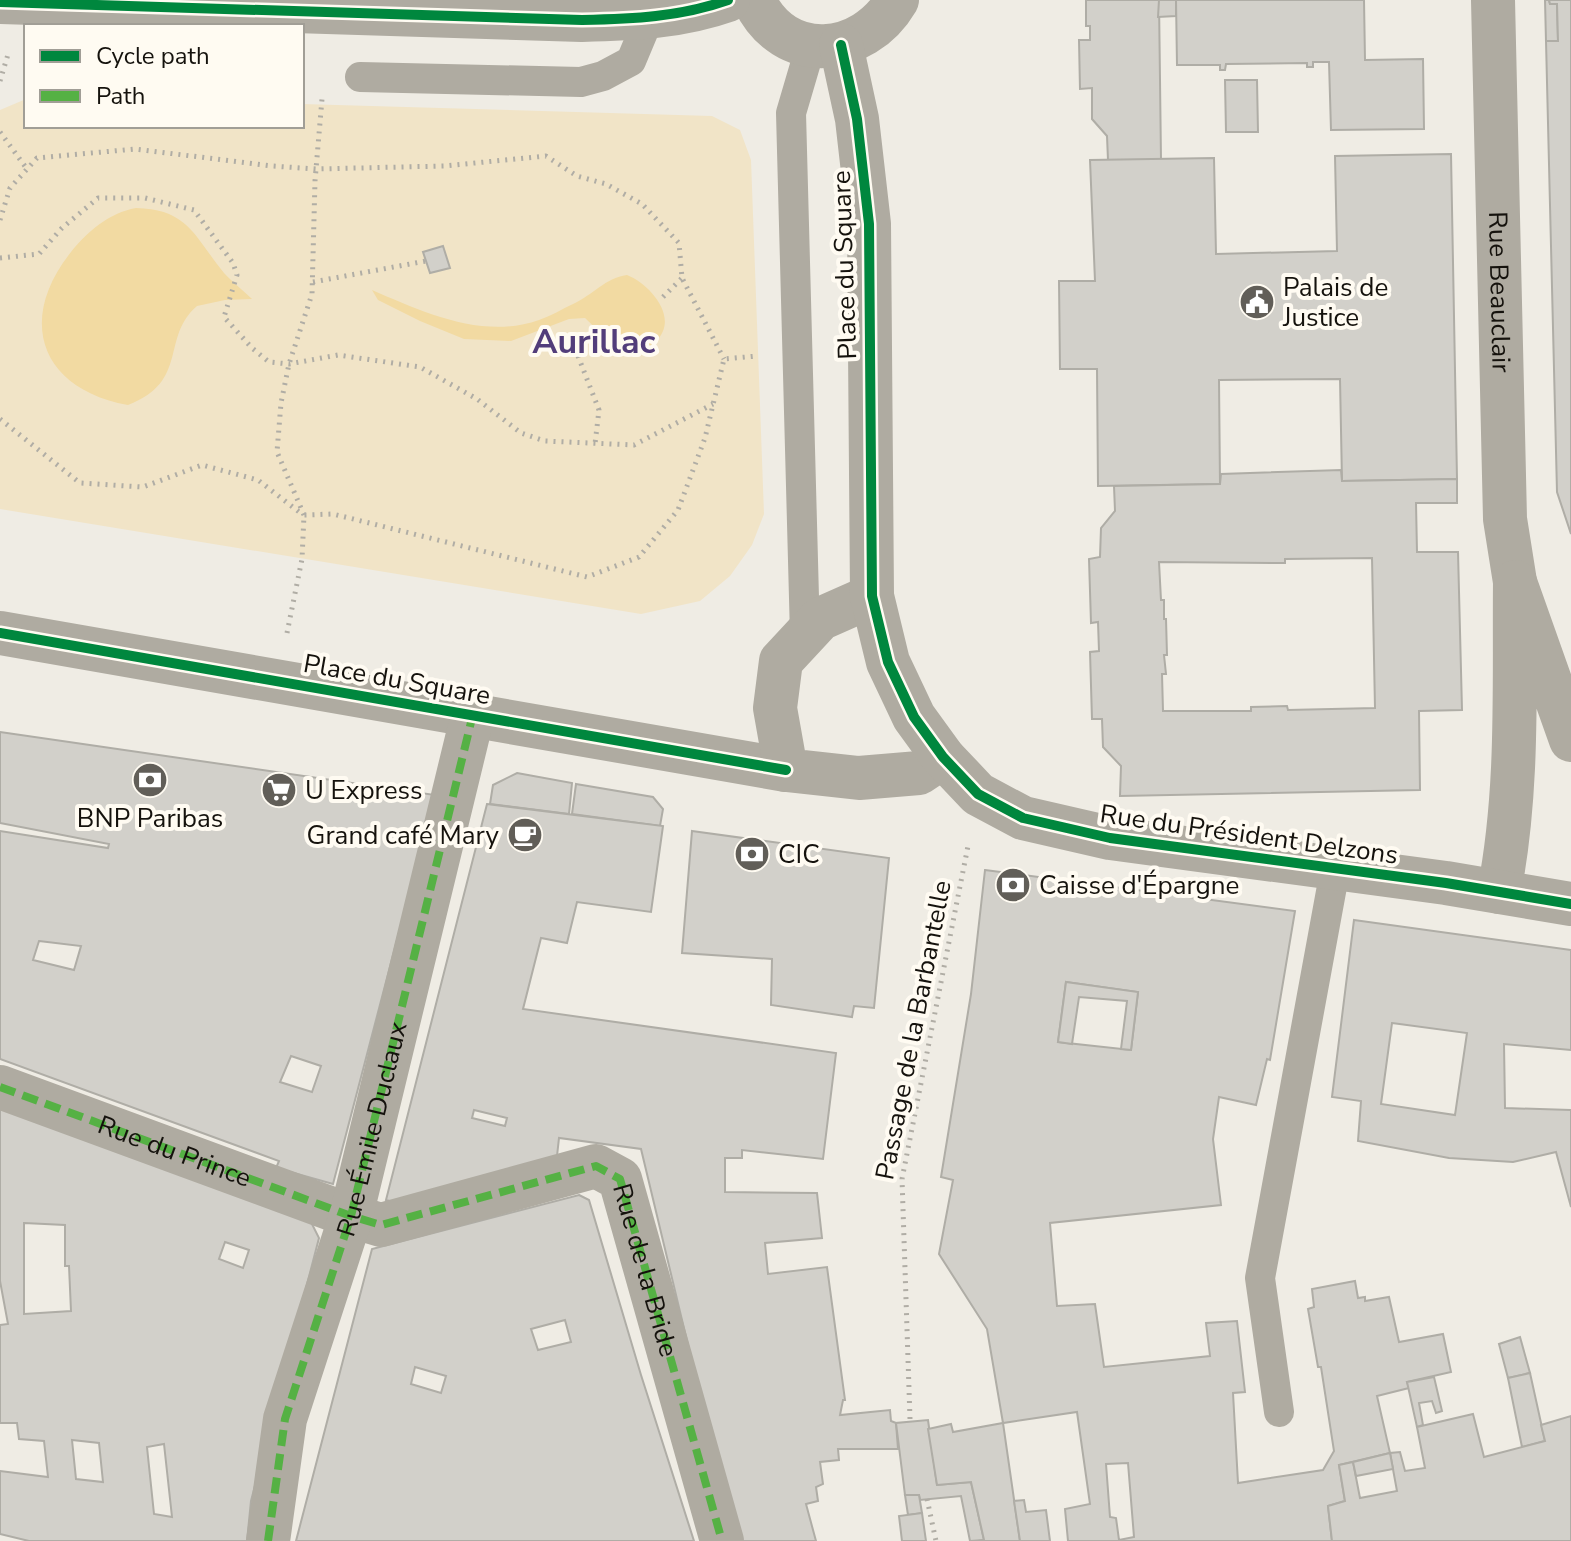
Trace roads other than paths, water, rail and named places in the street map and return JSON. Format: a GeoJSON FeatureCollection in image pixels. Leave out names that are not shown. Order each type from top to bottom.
{"type":"FeatureCollection","features":[{"type":"Feature","properties":{"kind":"street"},"geometry":{"type":"LineString","coordinates":[[7,5],[582,20],[642,9],[703,9],[728,0]]}},
{"type":"Feature","properties":{"kind":"street"},"geometry":{"type":"LineString","coordinates":[[754,0],[773,27],[791,38],[826,45],[865,35],[886,19],[897,0]]}},
{"type":"Feature","properties":{"kind":"street","name":"Rue Beauclair"},"geometry":{"type":"LineString","coordinates":[[1493,0],[1505,519],[1515,582],[1513,780],[1507,852],[1499,892]]}},
{"type":"Feature","properties":{"kind":"street","name":"Place du Square"},"geometry":{"type":"LineString","coordinates":[[0,633],[786,770],[859,778],[919,773],[943,757],[914,717],[888,662],[872,596],[869,224],[857,119],[826,45]]}},
{"type":"Feature","properties":{"kind":"street","name":"Rue Beauclair"},"geometry":{"type":"LineString","coordinates":[[1515,582],[1571,740]]}},
{"type":"Feature","properties":{"kind":"street"},"geometry":{"type":"LineString","coordinates":[[786,770],[775,708],[781,661],[820,619],[872,596]]}},
{"type":"Feature","properties":{"kind":"street","name":"Rue Émile Duclaux"},"geometry":{"type":"LineString","coordinates":[[268,1541],[285,1419],[351,1216],[473,714]]}},
{"type":"Feature","properties":{"kind":"street","name":"Rue du Président Delzons"},"geometry":{"type":"LineString","coordinates":[[943,757],[978,794],[1023,818],[1110,838],[1571,904]]}},
{"type":"Feature","properties":{"kind":"street","name":"Rue du Prince"},"geometry":{"type":"LineString","coordinates":[[0,1087],[351,1216]]}},
{"type":"Feature","properties":{"kind":"street","name":"Rue de la Bride"},"geometry":{"type":"LineString","coordinates":[[351,1216],[381,1225],[596,1166],[620,1179],[722,1541]]}},
{"type":"Feature","properties":{"kind":"lane"},"geometry":{"type":"LineString","coordinates":[[360,77],[581,82],[603,76],[631,61],[642,9]]}},
{"type":"Feature","properties":{"kind":"lane"},"geometry":{"type":"LineString","coordinates":[[805,635],[791,113],[826,45]]}},
{"type":"Feature","properties":{"kind":"lane"},"geometry":{"type":"LineString","coordinates":[[1279,1412],[1260,1278],[1335,870]]}},
{"type":"Feature","properties":{"kind":"place","name":"Palais de Justice"},"geometry":{"type":"Point","coordinates":[1257,302]}},
{"type":"Feature","properties":{"kind":"place","name":"BNP Paribas"},"geometry":{"type":"Point","coordinates":[150,780]}},
{"type":"Feature","properties":{"kind":"place","name":"U Express"},"geometry":{"type":"Point","coordinates":[279,790]}},
{"type":"Feature","properties":{"kind":"place","name":"Grand café Mary"},"geometry":{"type":"Point","coordinates":[525,835]}},
{"type":"Feature","properties":{"kind":"place","name":"CIC"},"geometry":{"type":"Point","coordinates":[752,854]}},
{"type":"Feature","properties":{"kind":"place","name":"Caisse d'Épargne"},"geometry":{"type":"Point","coordinates":[1013,885]}},
{"type":"Feature","properties":{"kind":"district","name":"Aurillac"},"geometry":{"type":"Point","coordinates":[594,341]}}]}
